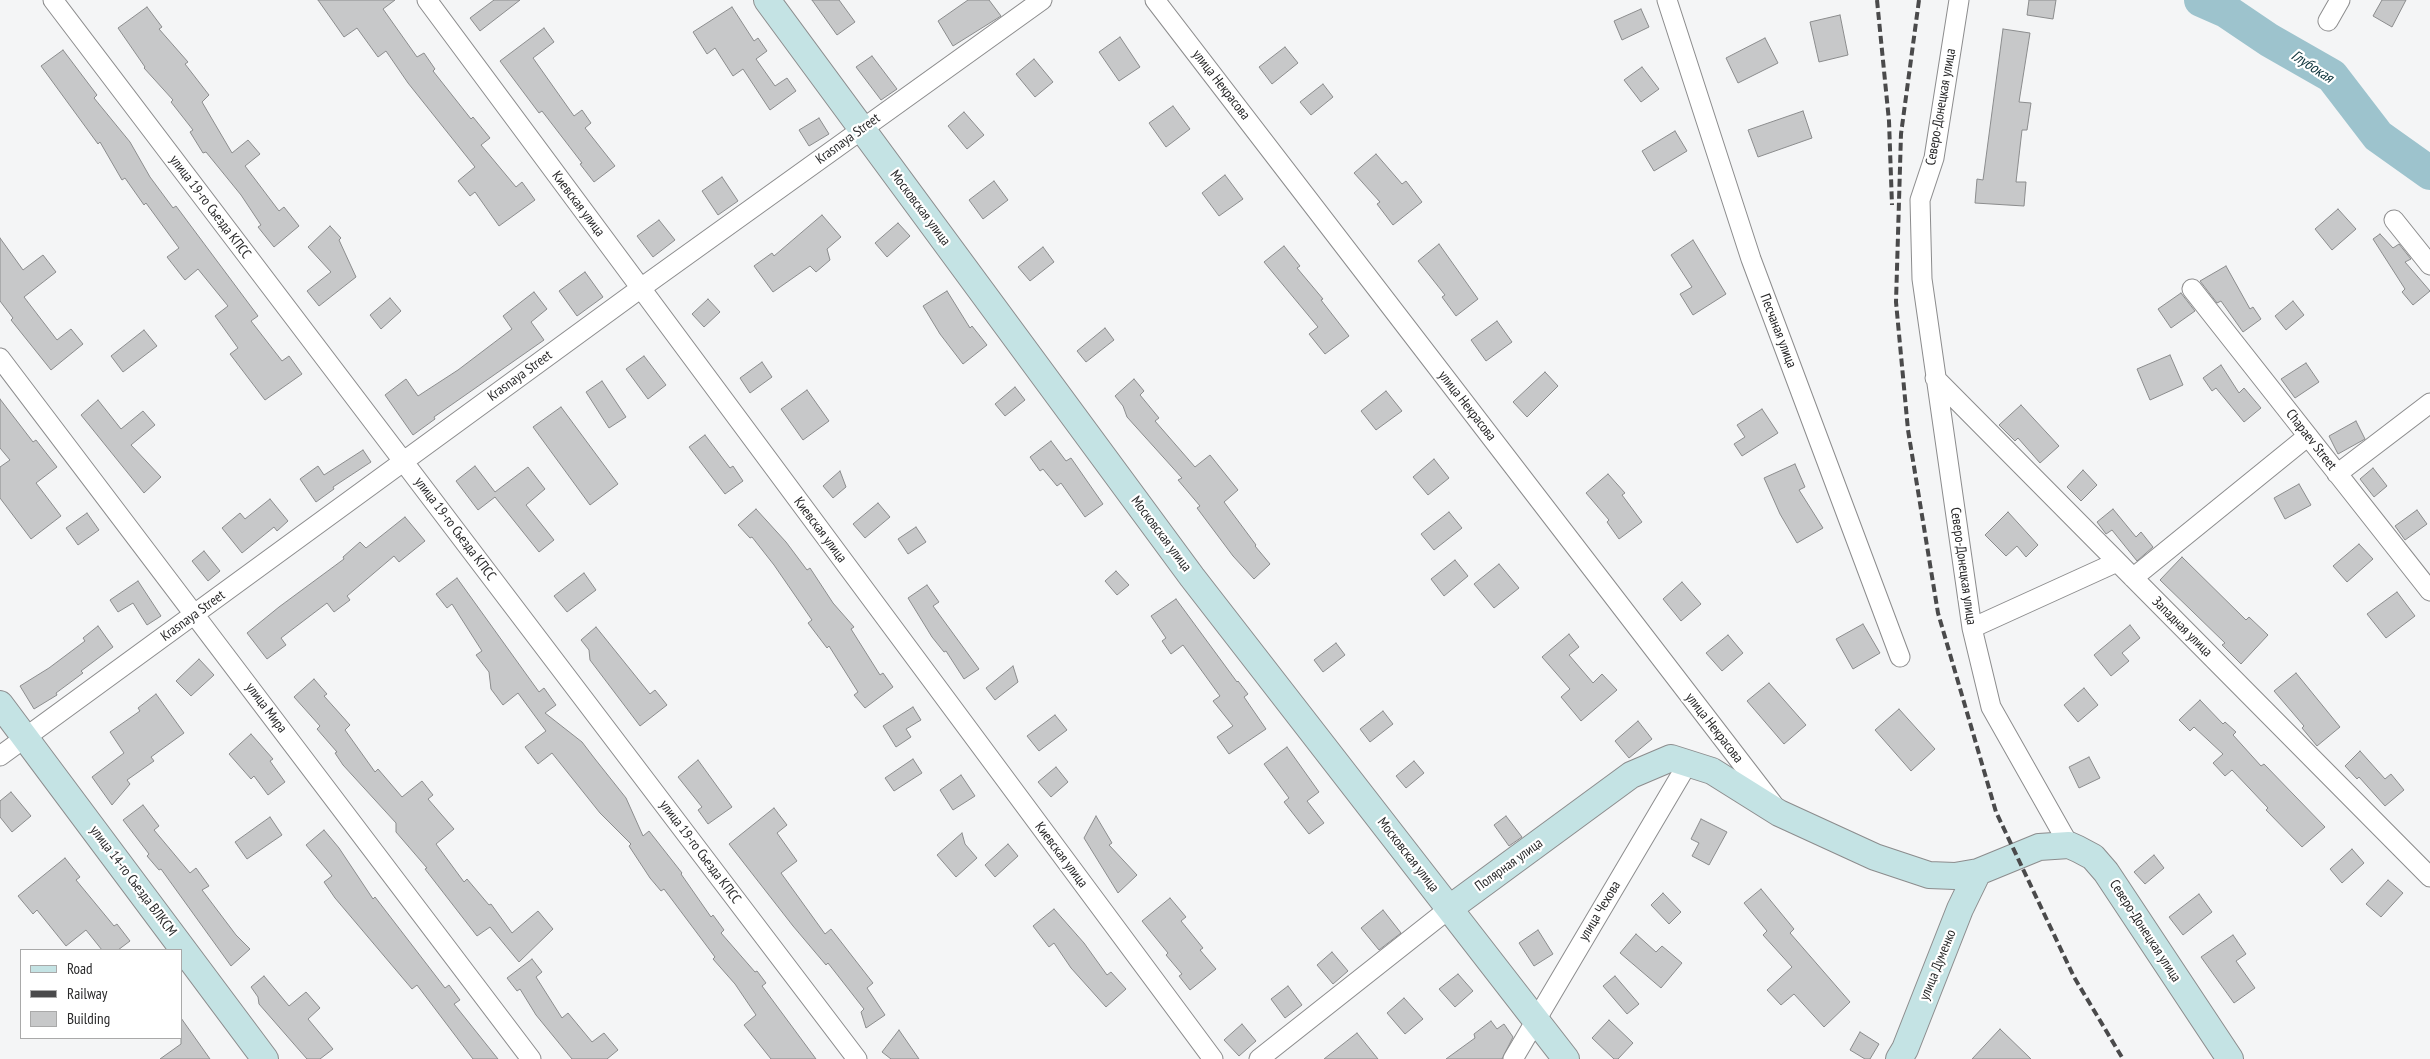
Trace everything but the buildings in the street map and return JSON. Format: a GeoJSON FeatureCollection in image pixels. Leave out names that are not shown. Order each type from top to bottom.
{"type":"FeatureCollection","features":[{"type":"Feature","properties":{"kind":"main road","name":"Московская улица"},"geometry":{"type":"LineString","coordinates":[[767,0],[1192,577],[1566,1059]]}},
{"type":"Feature","properties":{"kind":"main road","name":"улица 14-го Съезда ВЛКСМ"},"geometry":{"type":"LineString","coordinates":[[0,704],[265,1059]]}},
{"type":"Feature","properties":{"kind":"main road","name":"Полярная улица"},"geometry":{"type":"LineString","coordinates":[[1450,908],[1631,775],[1671,758],[1712,771],[1779,813],[1875,857],[1906,869],[1930,875],[1955,876],[1978,872],[2039,847],[2069,845]]}},
{"type":"Feature","properties":{"kind":"main road","name":"Северо-Донецкая улица"},"geometry":{"type":"LineString","coordinates":[[2069,845],[2092,857],[2106,872],[2230,1059]]}},
{"type":"Feature","properties":{"kind":"main road","name":"улица Думенко"},"geometry":{"type":"LineString","coordinates":[[1907,1056],[1960,909],[1978,872]]}},
{"type":"Feature","properties":{"kind":"street","name":"улица 19-го Съезда КПСС"},"geometry":{"type":"LineString","coordinates":[[53,0],[857,1059]]}},
{"type":"Feature","properties":{"kind":"street","name":"Киевская улица"},"geometry":{"type":"LineString","coordinates":[[426,0],[1213,1059]]}},
{"type":"Feature","properties":{"kind":"street","name":"Krasnaya Street"},"geometry":{"type":"LineString","coordinates":[[0,756],[640,288],[1042,0]]}},
{"type":"Feature","properties":{"kind":"street","name":"улица Некрасова"},"geometry":{"type":"LineString","coordinates":[[1155,0],[1779,813]]}},
{"type":"Feature","properties":{"kind":"street","name":"Песчаная улица"},"geometry":{"type":"LineString","coordinates":[[1667,0],[1751,259],[1900,657]]}},
{"type":"Feature","properties":{"kind":"street","name":"Северо-Донецкая улица"},"geometry":{"type":"LineString","coordinates":[[1959,0],[1934,158],[1920,200],[1922,279],[1972,628],[1991,707],[2069,845]]}},
{"type":"Feature","properties":{"kind":"street"},"geometry":{"type":"LineString","coordinates":[[2328,22],[2340,0]]}},
{"type":"Feature","properties":{"kind":"street"},"geometry":{"type":"LineString","coordinates":[[2394,220],[2430,265]]}},
{"type":"Feature","properties":{"kind":"street","name":"Chapaev Street"},"geometry":{"type":"LineString","coordinates":[[2192,289],[2430,591]]}},
{"type":"Feature","properties":{"kind":"street","name":"улица Мира"},"geometry":{"type":"LineString","coordinates":[[0,358],[531,1059]]}},
{"type":"Feature","properties":{"kind":"street","name":"Западная улица"},"geometry":{"type":"LineString","coordinates":[[1935,378],[2430,877]]}},
{"type":"Feature","properties":{"kind":"street"},"geometry":{"type":"LineString","coordinates":[[2337,474],[2430,404]]}},
{"type":"Feature","properties":{"kind":"street"},"geometry":{"type":"LineString","coordinates":[[2133,578],[2308,436]]}},
{"type":"Feature","properties":{"kind":"street"},"geometry":{"type":"LineString","coordinates":[[1972,628],[2117,562]]}},
{"type":"Feature","properties":{"kind":"street","name":"улица Чехова"},"geometry":{"type":"LineString","coordinates":[[1513,1059],[1688,763]]}},
{"type":"Feature","properties":{"kind":"street","name":"Полярная улица"},"geometry":{"type":"LineString","coordinates":[[1259,1059],[1450,908]]}},
{"type":"Feature","properties":{"kind":"waterway","name":"Глубокая"},"geometry":{"type":"LineString","coordinates":[[2201,0],[2226,11],[2269,40],[2332,76],[2378,136],[2430,173]]}},
{"type":"Feature","properties":{"kind":"railway"},"geometry":{"type":"LineString","coordinates":[[1877,0],[1889,121],[1892,205]]}},
{"type":"Feature","properties":{"kind":"railway"},"geometry":{"type":"LineString","coordinates":[[1919,0],[1901,134],[1896,302],[1908,430],[1938,613],[1996,812],[2074,977],[2123,1059]]}}]}
